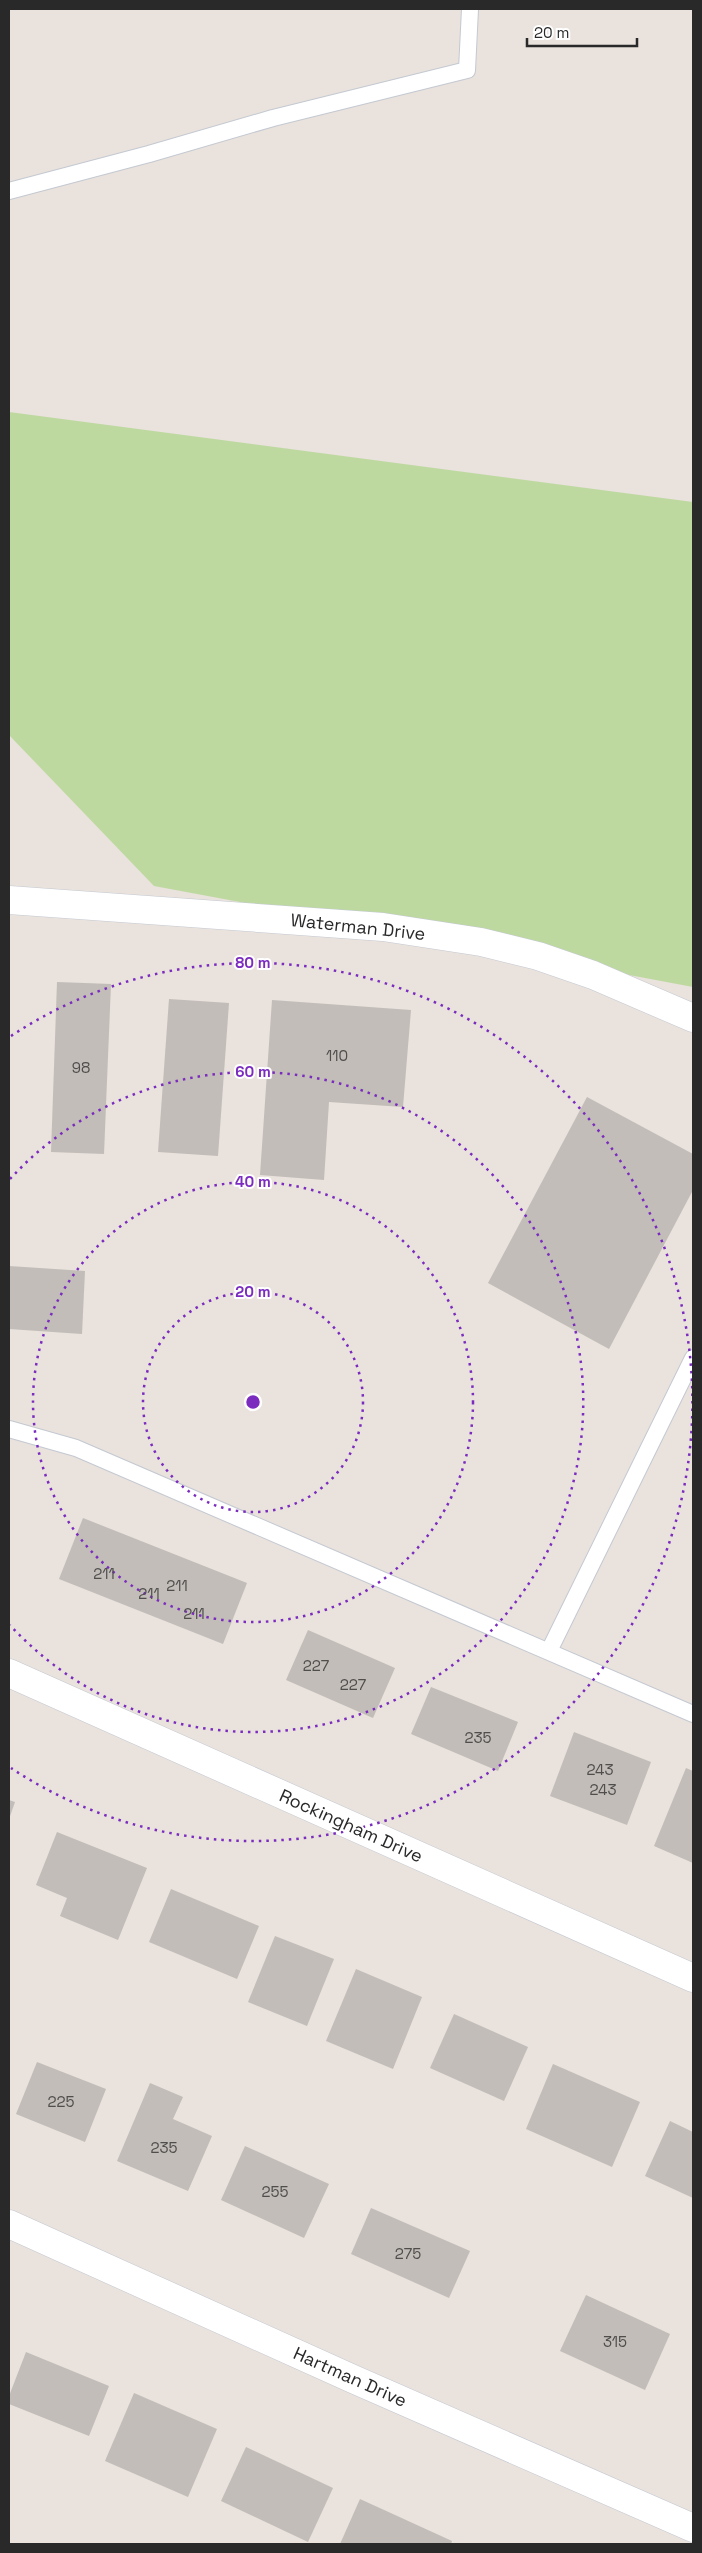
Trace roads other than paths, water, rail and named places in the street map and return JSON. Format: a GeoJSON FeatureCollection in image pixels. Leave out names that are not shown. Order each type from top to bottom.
{"type":"FeatureCollection","features":[{"type":"Feature","properties":{"kind":"street","name":"Waterman Drive"},"geometry":{"type":"LineString","coordinates":[[9,900],[383,927],[481,942],[538,956],[593,975],[693,1018]]}},
{"type":"Feature","properties":{"kind":"street","name":"Rockingham Drive"},"geometry":{"type":"LineString","coordinates":[[9,1673],[693,1978]]}},
{"type":"Feature","properties":{"kind":"street","name":"Hartman Drive"},"geometry":{"type":"LineString","coordinates":[[9,2224],[353,2379],[693,2528]]}},
{"type":"Feature","properties":{"kind":"lane"},"geometry":{"type":"LineString","coordinates":[[9,191],[149,154],[273,118],[467,70],[470,9]]}},
{"type":"Feature","properties":{"kind":"lane"},"geometry":{"type":"LineString","coordinates":[[549,1651],[693,1358]]}},
{"type":"Feature","properties":{"kind":"lane"},"geometry":{"type":"LineString","coordinates":[[9,1429],[76,1448],[693,1714]]}}]}
